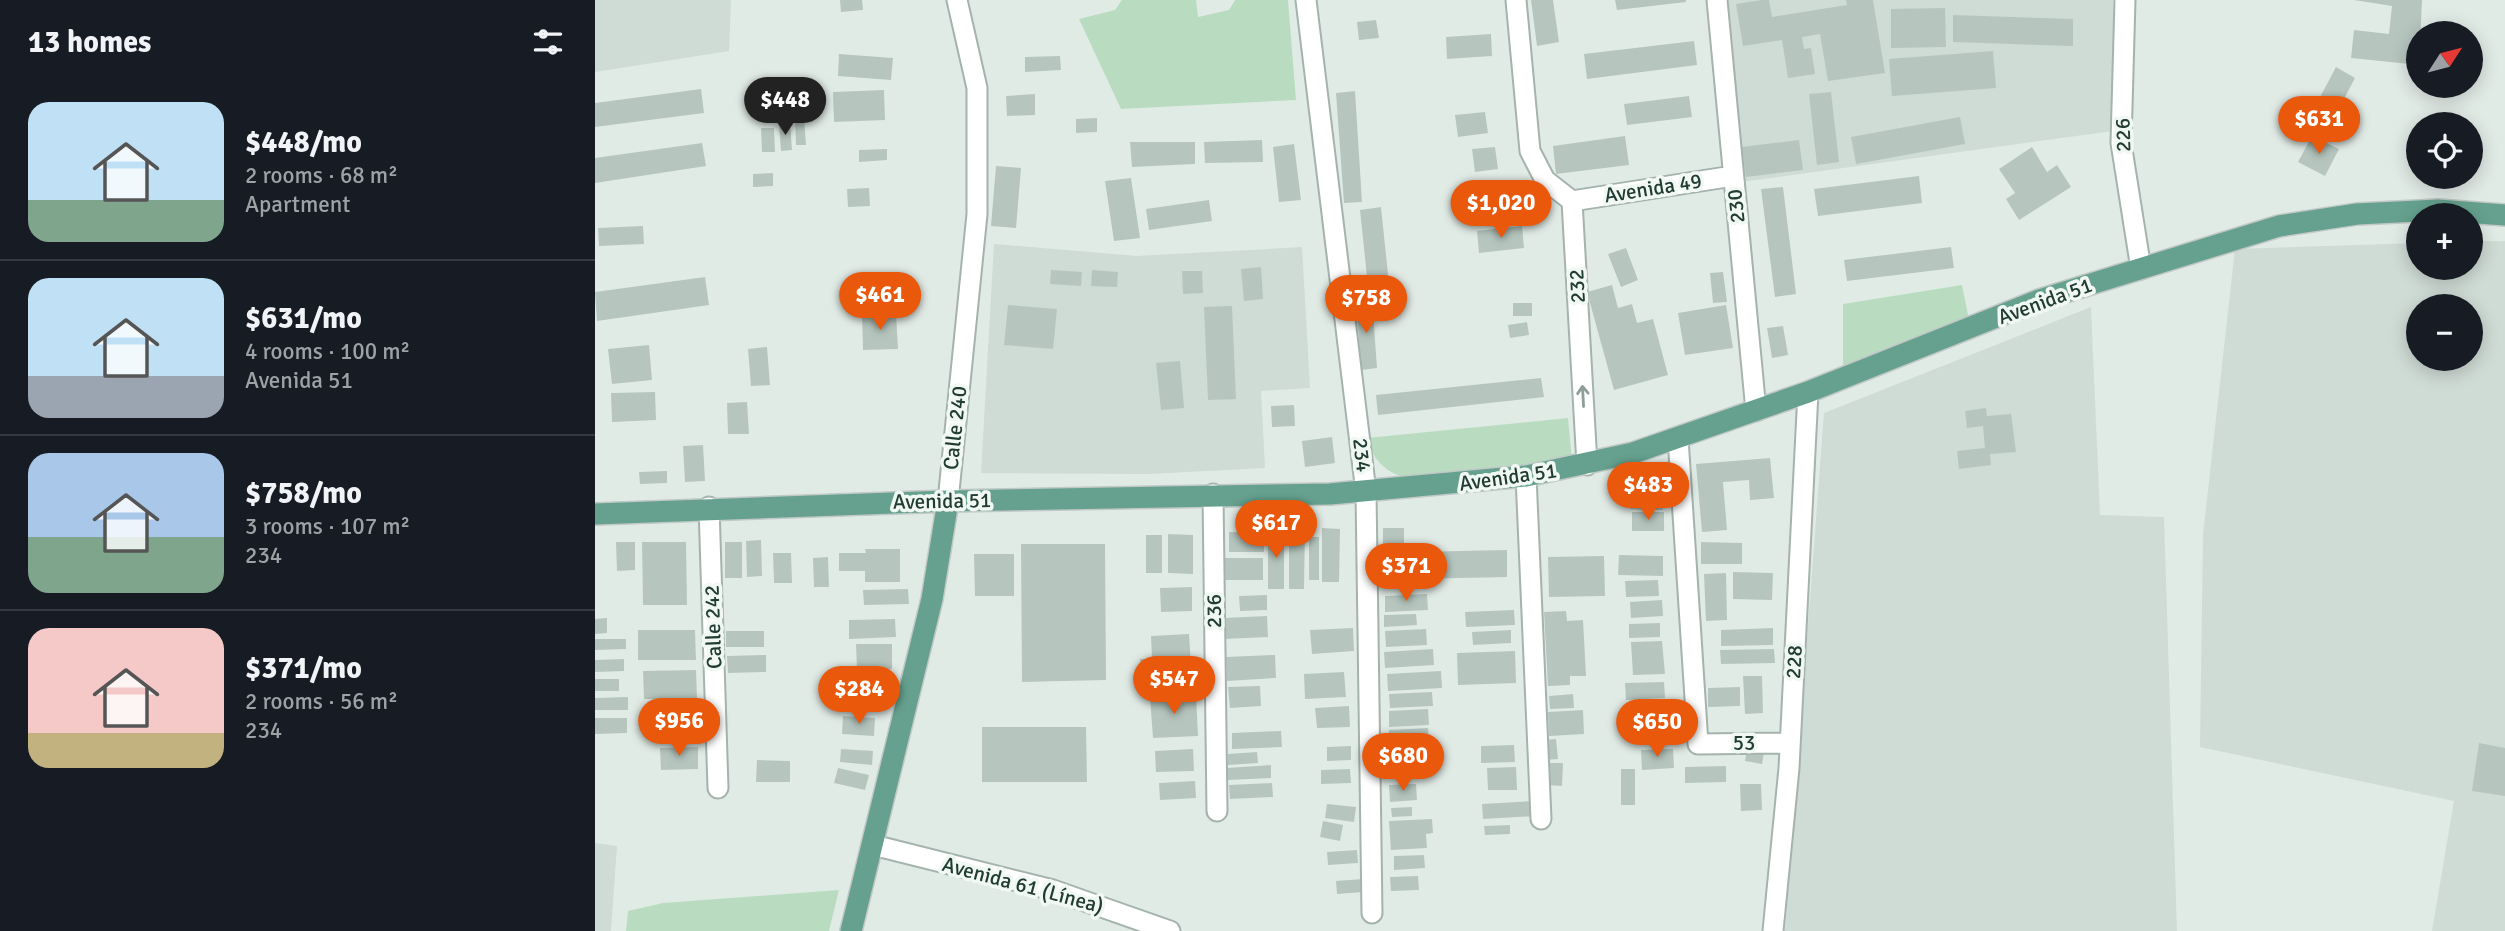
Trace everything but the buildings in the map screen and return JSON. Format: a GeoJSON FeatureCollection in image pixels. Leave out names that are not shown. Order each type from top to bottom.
{"type":"FeatureCollection","features":[{"type":"Feature","properties":{"kind":"main road","name":"Avenida 51"},"geometry":{"type":"LineString","coordinates":[[595,514],[709,507],[1366,492],[1526,476],[1587,465],[1678,438],[1808,392],[2039,300],[2279,226],[2357,214],[2438,210],[2505,215]]}},
{"type":"Feature","properties":{"kind":"main road","name":"Calle 240"},"geometry":{"type":"LineString","coordinates":[[851,931],[932,599],[948,501]]}},
{"type":"Feature","properties":{"kind":"street","name":"Calle 240"},"geometry":{"type":"LineString","coordinates":[[948,501],[977,214],[977,88],[957,0]]}},
{"type":"Feature","properties":{"kind":"street","name":"234"},"geometry":{"type":"LineString","coordinates":[[1306,0],[1366,492],[1372,913]]}},
{"type":"Feature","properties":{"kind":"street"},"geometry":{"type":"LineString","coordinates":[[1516,0],[1530,151],[1545,180],[1572,201]]}},
{"type":"Feature","properties":{"kind":"street","name":"230"},"geometry":{"type":"LineString","coordinates":[[1717,0],[1756,411]]}},
{"type":"Feature","properties":{"kind":"street","name":"226"},"geometry":{"type":"LineString","coordinates":[[2125,0],[2121,143],[2141,269]]}},
{"type":"Feature","properties":{"kind":"street","name":"Avenida 49"},"geometry":{"type":"LineString","coordinates":[[1572,201],[1733,176]]}},
{"type":"Feature","properties":{"kind":"street","name":"232"},"geometry":{"type":"LineString","coordinates":[[1572,201],[1587,465]]}},
{"type":"Feature","properties":{"kind":"street","name":"228"},"geometry":{"type":"LineString","coordinates":[[1773,931],[1790,743],[1808,392]]}},
{"type":"Feature","properties":{"kind":"street","name":"53"},"geometry":{"type":"LineString","coordinates":[[1678,438],[1698,744],[1790,743]]}},
{"type":"Feature","properties":{"kind":"street"},"geometry":{"type":"LineString","coordinates":[[1526,476],[1541,819]]}},
{"type":"Feature","properties":{"kind":"street","name":"236"},"geometry":{"type":"LineString","coordinates":[[1213,494],[1217,811]]}},
{"type":"Feature","properties":{"kind":"street","name":"Calle 242"},"geometry":{"type":"LineString","coordinates":[[709,507],[717,788]]}},
{"type":"Feature","properties":{"kind":"street","name":"Avenida 61 (Línea)"},"geometry":{"type":"LineString","coordinates":[[873,845],[1053,890],[1170,931]]}},
{"type":"Feature","properties":{"kind":"shaded area"},"geometry":{"type":"Polygon","coordinates":[[[595,0],[731,0],[729,51],[595,72],[595,0]]]}},
{"type":"Feature","properties":{"kind":"shaded area"},"geometry":{"type":"Polygon","coordinates":[[[1728,0],[2113,0],[2113,131],[1741,182],[1728,0]]]}},
{"type":"Feature","properties":{"kind":"shaded area"},"geometry":{"type":"Polygon","coordinates":[[[2483,241],[2505,241],[2505,931],[2432,931],[2454,801],[2200,747],[2203,535],[2235,249],[2406,243],[2406,280],[2483,280],[2483,241]]]}},
{"type":"Feature","properties":{"kind":"shaded area"},"geometry":{"type":"Polygon","coordinates":[[[994,244],[1137,256],[1302,247],[1310,388],[1261,391],[1265,468],[1149,474],[981,473],[994,244]]]}},
{"type":"Feature","properties":{"kind":"shaded area"},"geometry":{"type":"Polygon","coordinates":[[[2091,307],[2100,515],[2164,517],[2177,931],[1785,931],[1824,413],[2091,307]]]}},
{"type":"Feature","properties":{"kind":"shaded area"},"geometry":{"type":"Polygon","coordinates":[[[595,843],[617,846],[611,931],[595,931],[595,843]]]}},
{"type":"Feature","properties":{"kind":"green space"},"geometry":{"type":"Polygon","coordinates":[[[1122,0],[1196,0],[1198,17],[1229,10],[1235,0],[1288,0],[1296,100],[1121,109],[1079,19],[1115,10],[1122,0]]]}},
{"type":"Feature","properties":{"kind":"green space"},"geometry":{"type":"Polygon","coordinates":[[[1962,285],[1969,320],[1843,365],[1843,304],[1962,285]]]}},
{"type":"Feature","properties":{"kind":"green space"},"geometry":{"type":"Polygon","coordinates":[[[1568,418],[1572,460],[1458,476],[1400,476],[1378,461],[1367,438],[1568,418]]]}},
{"type":"Feature","properties":{"kind":"green space"},"geometry":{"type":"Polygon","coordinates":[[[839,890],[829,931],[626,931],[628,911],[663,903],[839,890]]]}}]}
